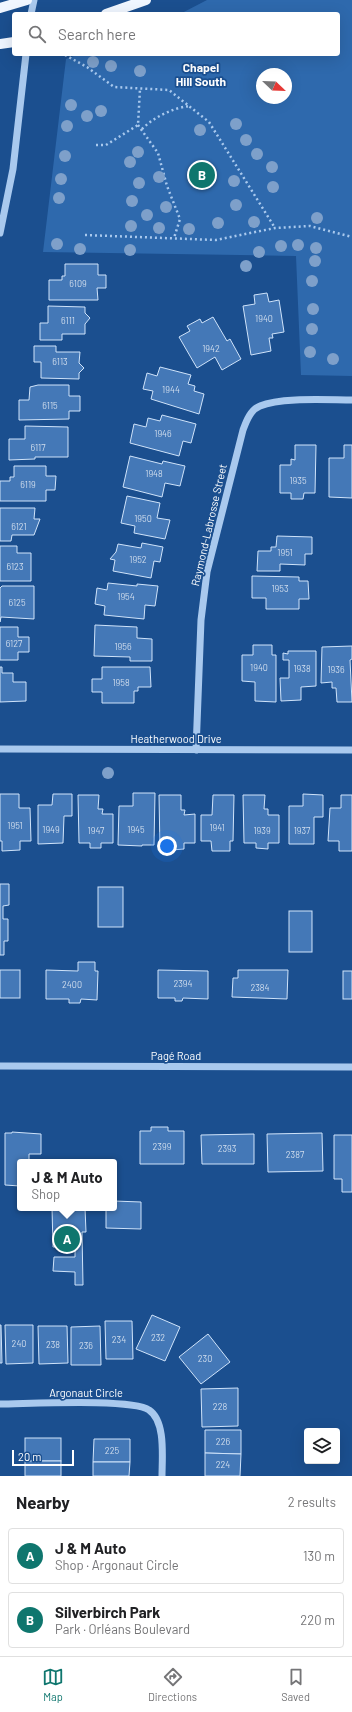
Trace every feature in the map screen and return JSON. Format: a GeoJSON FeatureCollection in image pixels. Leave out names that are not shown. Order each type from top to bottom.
{"type":"FeatureCollection","features":[{"type":"Feature","properties":{"kind":"main road"},"geometry":{"type":"LineString","coordinates":[[0,8],[27,0]]}},
{"type":"Feature","properties":{"kind":"main road"},"geometry":{"type":"LineString","coordinates":[[112,12],[146,0]]}},
{"type":"Feature","properties":{"kind":"main road"},"geometry":{"type":"LineString","coordinates":[[0,44],[12,42]]}},
{"type":"Feature","properties":{"kind":"street"},"geometry":{"type":"LineString","coordinates":[[31,12],[34,0]]}},
{"type":"Feature","properties":{"kind":"street"},"geometry":{"type":"LineString","coordinates":[[0,233],[13,169],[26,56]]}},
{"type":"Feature","properties":{"kind":"street","name":"Raymond-Labrosse Street"},"geometry":{"type":"LineString","coordinates":[[196,750],[201,620],[207,572],[243,430],[248,417],[259,406],[282,401],[352,400]]}},
{"type":"Feature","properties":{"kind":"street","name":"Heatherwood Drive"},"geometry":{"type":"LineString","coordinates":[[0,750],[352,750]]}},
{"type":"Feature","properties":{"kind":"street","name":"Pagé Road"},"geometry":{"type":"LineString","coordinates":[[0,1066],[352,1067]]}},
{"type":"Feature","properties":{"kind":"street","name":"Argonaut Circle"},"geometry":{"type":"LineString","coordinates":[[0,1404],[127,1403],[148,1409],[157,1420],[163,1442],[162,1476]]}},
{"type":"Feature","properties":{"kind":"path"},"geometry":{"type":"LineString","coordinates":[[67,56],[114,87],[169,90],[209,122],[275,228]]}},
{"type":"Feature","properties":{"kind":"path"},"geometry":{"type":"LineString","coordinates":[[140,89],[138,125],[158,153],[167,186],[180,219],[174,238]]}},
{"type":"Feature","properties":{"kind":"path"},"geometry":{"type":"LineString","coordinates":[[142,129],[148,123],[178,107],[189,106]]}},
{"type":"Feature","properties":{"kind":"path"},"geometry":{"type":"LineString","coordinates":[[96,145],[106,145],[138,125]]}},
{"type":"Feature","properties":{"kind":"path"},"geometry":{"type":"LineString","coordinates":[[85,235],[216,240],[275,228],[310,226],[352,237]]}},
{"type":"Feature","properties":{"kind":"shaded area"},"geometry":{"type":"Polygon","coordinates":[[[207,0],[352,0],[352,376],[301,375],[296,256],[43,252],[66,59],[74,56],[340,56],[340,12],[184,12],[207,0]]]}},
{"type":"Feature","properties":{"kind":"building"},"geometry":{"type":"Polygon","coordinates":[[[65,264],[98,264],[98,275],[106,275],[106,288],[97,288],[98,300],[49,300],[49,280],[62,280],[62,276],[65,276],[65,264]]]}},
{"type":"Feature","properties":{"kind":"building"},"geometry":{"type":"Polygon","coordinates":[[[267,293],[269,302],[279,300],[284,332],[272,334],[273,338],[269,338],[271,351],[251,355],[243,306],[255,304],[254,295],[267,293]]]}},
{"type":"Feature","properties":{"kind":"building"},"geometry":{"type":"Polygon","coordinates":[[[48,306],[85,307],[85,313],[90,318],[85,324],[85,334],[62,334],[62,340],[40,340],[40,323],[48,323],[48,306]]]}},
{"type":"Feature","properties":{"kind":"building"},"geometry":{"type":"Polygon","coordinates":[[[213,317],[227,341],[230,339],[241,359],[222,370],[215,357],[197,368],[179,337],[190,331],[187,326],[200,319],[202,323],[213,317]]]}},
{"type":"Feature","properties":{"kind":"building"},"geometry":{"type":"Polygon","coordinates":[[[34,346],[56,346],[56,352],[80,352],[79,363],[84,368],[79,373],[79,379],[41,378],[41,362],[34,362],[34,346]]]}},
{"type":"Feature","properties":{"kind":"building"},"geometry":{"type":"Polygon","coordinates":[[[160,367],[191,375],[188,384],[195,386],[194,391],[204,394],[199,414],[151,399],[153,391],[143,389],[147,373],[157,376],[160,367]]]}},
{"type":"Feature","properties":{"kind":"building"},"geometry":{"type":"Polygon","coordinates":[[[38,385],[69,385],[69,396],[80,396],[80,411],[69,411],[69,419],[19,420],[19,400],[29,400],[30,387],[38,385]]]}},
{"type":"Feature","properties":{"kind":"building"},"geometry":{"type":"Polygon","coordinates":[[[162,415],[196,424],[191,443],[183,441],[179,456],[130,443],[134,424],[146,427],[148,418],[160,421],[162,415]]]}},
{"type":"Feature","properties":{"kind":"building"},"geometry":{"type":"Polygon","coordinates":[[[25,426],[68,427],[68,457],[35,457],[35,459],[9,460],[9,439],[25,439],[25,426]]]}},
{"type":"Feature","properties":{"kind":"building"},"geometry":{"type":"Polygon","coordinates":[[[295,445],[316,445],[315,493],[304,493],[303,499],[291,499],[291,493],[280,493],[280,465],[291,465],[291,459],[295,460],[295,445]]]}},
{"type":"Feature","properties":{"kind":"building"},"geometry":{"type":"Polygon","coordinates":[[[344,445],[352,445],[352,498],[329,497],[329,458],[344,458],[344,445]]]}},
{"type":"Feature","properties":{"kind":"building"},"geometry":{"type":"Polygon","coordinates":[[[130,456],[162,464],[163,461],[185,466],[180,486],[165,483],[162,497],[123,487],[130,456]]]}},
{"type":"Feature","properties":{"kind":"building"},"geometry":{"type":"Polygon","coordinates":[[[14,466],[46,466],[46,476],[56,476],[55,490],[46,490],[46,501],[0,501],[0,481],[10,481],[10,477],[14,477],[14,466]]]}},
{"type":"Feature","properties":{"kind":"building"},"geometry":{"type":"Polygon","coordinates":[[[127,496],[160,503],[157,518],[170,520],[165,539],[134,533],[135,526],[121,523],[127,496]]]}},
{"type":"Feature","properties":{"kind":"building"},"geometry":{"type":"Polygon","coordinates":[[[0,508],[35,508],[34,519],[40,519],[34,535],[12,535],[11,541],[0,541],[0,508]]]}},
{"type":"Feature","properties":{"kind":"building"},"geometry":{"type":"Polygon","coordinates":[[[277,536],[312,537],[312,554],[305,554],[305,565],[280,564],[280,571],[257,571],[258,551],[271,551],[271,547],[276,547],[277,536]]]}},
{"type":"Feature","properties":{"kind":"building"},"geometry":{"type":"Polygon","coordinates":[[[142,543],[163,547],[160,562],[154,561],[151,578],[113,571],[115,560],[110,559],[116,552],[118,544],[141,548],[142,543]]]}},
{"type":"Feature","properties":{"kind":"building"},"geometry":{"type":"Polygon","coordinates":[[[0,546],[17,546],[17,553],[31,553],[31,581],[0,581],[0,546]]]}},
{"type":"Feature","properties":{"kind":"building"},"geometry":{"type":"Polygon","coordinates":[[[252,576],[299,577],[299,581],[308,581],[309,599],[299,599],[299,609],[266,609],[266,598],[252,598],[252,576]]]}},
{"type":"Feature","properties":{"kind":"building"},"geometry":{"type":"Polygon","coordinates":[[[108,583],[137,586],[137,584],[158,586],[155,606],[145,605],[144,619],[104,615],[105,606],[95,604],[97,588],[107,590],[108,583]]]}},
{"type":"Feature","properties":{"kind":"building"},"geometry":{"type":"Polygon","coordinates":[[[2,586],[34,586],[34,619],[1,617],[0,622],[0,588],[2,586]]]}},
{"type":"Feature","properties":{"kind":"building"},"geometry":{"type":"Polygon","coordinates":[[[95,625],[137,627],[137,638],[152,639],[152,661],[130,661],[130,657],[94,656],[95,625]]]}},
{"type":"Feature","properties":{"kind":"building"},"geometry":{"type":"Polygon","coordinates":[[[0,627],[18,627],[18,637],[29,637],[29,652],[18,652],[18,660],[0,660],[0,627]]]}},
{"type":"Feature","properties":{"kind":"building"},"geometry":{"type":"Polygon","coordinates":[[[253,645],[272,645],[272,655],[276,655],[276,702],[255,701],[255,682],[242,681],[242,655],[253,655],[253,645]]]}},
{"type":"Feature","properties":{"kind":"building"},"geometry":{"type":"Polygon","coordinates":[[[352,646],[352,659],[350,660],[352,702],[337,702],[336,688],[332,688],[332,682],[321,683],[322,647],[352,646]]]}},
{"type":"Feature","properties":{"kind":"building"},"geometry":{"type":"Polygon","coordinates":[[[288,651],[316,651],[316,686],[301,687],[301,700],[281,701],[280,678],[289,678],[289,660],[283,660],[283,653],[288,654],[288,651]]]}},
{"type":"Feature","properties":{"kind":"building"},"geometry":{"type":"Polygon","coordinates":[[[0,667],[2,667],[2,673],[13,673],[13,682],[26,682],[26,701],[0,702],[0,667]]]}},
{"type":"Feature","properties":{"kind":"building"},"geometry":{"type":"Polygon","coordinates":[[[102,667],[150,667],[151,687],[138,687],[138,691],[134,691],[134,703],[102,703],[102,692],[92,692],[92,679],[102,679],[102,667]]]}},
{"type":"Feature","properties":{"kind":"building"},"geometry":{"type":"Polygon","coordinates":[[[133,793],[155,793],[154,845],[118,845],[119,806],[133,806],[133,793]]]}},
{"type":"Feature","properties":{"kind":"building"},"geometry":{"type":"Polygon","coordinates":[[[0,794],[19,794],[19,808],[30,808],[31,841],[20,841],[20,850],[2,851],[2,841],[0,841],[0,794]]]}},
{"type":"Feature","properties":{"kind":"building"},"geometry":{"type":"Polygon","coordinates":[[[53,794],[72,794],[72,816],[64,816],[63,843],[38,844],[38,805],[52,805],[53,794]]]}},
{"type":"Feature","properties":{"kind":"building"},"geometry":{"type":"Polygon","coordinates":[[[303,794],[323,795],[323,817],[314,817],[314,844],[289,844],[289,806],[303,806],[303,794]]]}},
{"type":"Feature","properties":{"kind":"building"},"geometry":{"type":"Polygon","coordinates":[[[78,795],[99,795],[98,809],[103,809],[102,814],[113,814],[113,843],[101,843],[101,848],[90,848],[90,843],[79,843],[78,795]]]}},
{"type":"Feature","properties":{"kind":"building"},"geometry":{"type":"Polygon","coordinates":[[[159,795],[181,795],[181,810],[185,810],[184,815],[195,814],[195,843],[184,843],[184,849],[160,851],[159,795]]]}},
{"type":"Feature","properties":{"kind":"building"},"geometry":{"type":"Polygon","coordinates":[[[213,795],[234,795],[233,841],[230,841],[230,851],[212,851],[211,841],[201,841],[201,815],[212,815],[213,795]]]}},
{"type":"Feature","properties":{"kind":"building"},"geometry":{"type":"Polygon","coordinates":[[[243,795],[265,795],[264,809],[268,809],[268,815],[279,815],[279,843],[268,843],[268,849],[256,848],[256,843],[244,843],[243,795]]]}},
{"type":"Feature","properties":{"kind":"building"},"geometry":{"type":"Polygon","coordinates":[[[341,795],[352,795],[352,851],[339,851],[339,841],[328,841],[330,808],[341,808],[341,795]]]}},
{"type":"Feature","properties":{"kind":"building"},"geometry":{"type":"Polygon","coordinates":[[[0,884],[9,884],[9,905],[3,906],[3,919],[8,919],[8,941],[4,941],[4,955],[0,955],[0,884]]]}},
{"type":"Feature","properties":{"kind":"building"},"geometry":{"type":"Polygon","coordinates":[[[98,887],[123,887],[123,927],[98,927],[98,887]]]}},
{"type":"Feature","properties":{"kind":"building"},"geometry":{"type":"Polygon","coordinates":[[[289,911],[312,911],[312,952],[289,952],[289,911]]]}},
{"type":"Feature","properties":{"kind":"building"},"geometry":{"type":"Polygon","coordinates":[[[78,962],[95,962],[95,971],[98,971],[97,1000],[81,999],[80,1003],[69,1003],[69,999],[46,999],[46,970],[78,971],[78,962]]]}},
{"type":"Feature","properties":{"kind":"building"},"geometry":{"type":"Polygon","coordinates":[[[0,970],[20,970],[20,998],[0,998],[0,970]]]}},
{"type":"Feature","properties":{"kind":"building"},"geometry":{"type":"Polygon","coordinates":[[[158,970],[208,971],[208,999],[183,998],[182,1001],[175,1001],[175,998],[158,998],[158,970]]]}},
{"type":"Feature","properties":{"kind":"building"},"geometry":{"type":"Polygon","coordinates":[[[238,970],[288,970],[287,999],[232,997],[233,978],[238,978],[238,970]]]}},
{"type":"Feature","properties":{"kind":"building"},"geometry":{"type":"Polygon","coordinates":[[[343,971],[352,971],[352,999],[343,999],[343,971]]]}},
{"type":"Feature","properties":{"kind":"building"},"geometry":{"type":"Polygon","coordinates":[[[151,1127],[168,1127],[168,1131],[184,1131],[184,1164],[140,1164],[140,1131],[151,1131],[151,1127]]]}},
{"type":"Feature","properties":{"kind":"building"},"geometry":{"type":"Polygon","coordinates":[[[5,1133],[41,1134],[41,1154],[29,1154],[29,1159],[17,1159],[17,1186],[5,1185],[5,1133]]]}},
{"type":"Feature","properties":{"kind":"building"},"geometry":{"type":"Polygon","coordinates":[[[322,1133],[323,1171],[268,1172],[267,1134],[322,1133]]]}},
{"type":"Feature","properties":{"kind":"building"},"geometry":{"type":"Polygon","coordinates":[[[254,1134],[254,1164],[202,1164],[201,1135],[254,1134]]]}},
{"type":"Feature","properties":{"kind":"building"},"geometry":{"type":"Polygon","coordinates":[[[334,1135],[352,1135],[352,1192],[342,1192],[342,1179],[334,1179],[334,1135]]]}},
{"type":"Feature","properties":{"kind":"building"},"geometry":{"type":"Polygon","coordinates":[[[117,1201],[141,1202],[141,1229],[106,1228],[106,1211],[117,1211],[117,1201]]]}},
{"type":"Feature","properties":{"kind":"building"},"geometry":{"type":"Polygon","coordinates":[[[52,1211],[85,1211],[86,1232],[82,1232],[83,1285],[75,1285],[75,1272],[53,1271],[54,1257],[75,1257],[75,1246],[53,1247],[52,1211]]]}},
{"type":"Feature","properties":{"kind":"building"},"geometry":{"type":"Polygon","coordinates":[[[152,1315],[180,1327],[165,1361],[136,1349],[152,1315]]]}},
{"type":"Feature","properties":{"kind":"building"},"geometry":{"type":"Polygon","coordinates":[[[105,1321],[132,1321],[133,1359],[106,1359],[105,1321]]]}},
{"type":"Feature","properties":{"kind":"building"},"geometry":{"type":"Polygon","coordinates":[[[1,1325],[2,1363],[0,1363],[1,1325]]]}},
{"type":"Feature","properties":{"kind":"building"},"geometry":{"type":"Polygon","coordinates":[[[5,1325],[33,1325],[33,1363],[6,1364],[5,1325]]]}},
{"type":"Feature","properties":{"kind":"building"},"geometry":{"type":"Polygon","coordinates":[[[38,1326],[67,1326],[68,1363],[39,1364],[38,1326]]]}},
{"type":"Feature","properties":{"kind":"building"},"geometry":{"type":"Polygon","coordinates":[[[100,1326],[101,1365],[71,1365],[71,1327],[100,1326]]]}},
{"type":"Feature","properties":{"kind":"building"},"geometry":{"type":"Polygon","coordinates":[[[208,1334],[230,1362],[201,1384],[179,1357],[208,1334]]]}},
{"type":"Feature","properties":{"kind":"building"},"geometry":{"type":"Polygon","coordinates":[[[238,1388],[238,1426],[202,1427],[201,1389],[238,1388]]]}},
{"type":"Feature","properties":{"kind":"building"},"geometry":{"type":"Polygon","coordinates":[[[205,1430],[241,1430],[241,1454],[205,1453],[205,1430]]]}},
{"type":"Feature","properties":{"kind":"building"},"geometry":{"type":"Polygon","coordinates":[[[25,1438],[61,1438],[61,1461],[25,1461],[25,1438]]]}},
{"type":"Feature","properties":{"kind":"building"},"geometry":{"type":"Polygon","coordinates":[[[94,1439],[130,1439],[130,1462],[93,1462],[94,1439]]]}},
{"type":"Feature","properties":{"kind":"building"},"geometry":{"type":"Polygon","coordinates":[[[205,1453],[241,1454],[240,1476],[205,1476],[205,1453]]]}},
{"type":"Feature","properties":{"kind":"building"},"geometry":{"type":"Polygon","coordinates":[[[25,1461],[61,1461],[61,1476],[25,1476],[25,1461]]]}},
{"type":"Feature","properties":{"kind":"building"},"geometry":{"type":"Polygon","coordinates":[[[93,1462],[130,1462],[129,1476],[93,1476],[93,1462]]]}},
{"type":"Feature","properties":{"kind":"place","name":"Silverbirch Park"},"geometry":{"type":"Point","coordinates":[202,175]}},
{"type":"Feature","properties":{"kind":"place","name":"J & M Auto"},"geometry":{"type":"Point","coordinates":[67,1239]}},
{"type":"Feature","properties":{"kind":"district","name":"Chapel Hill South"},"geometry":{"type":"Point","coordinates":[201,75]}}]}
